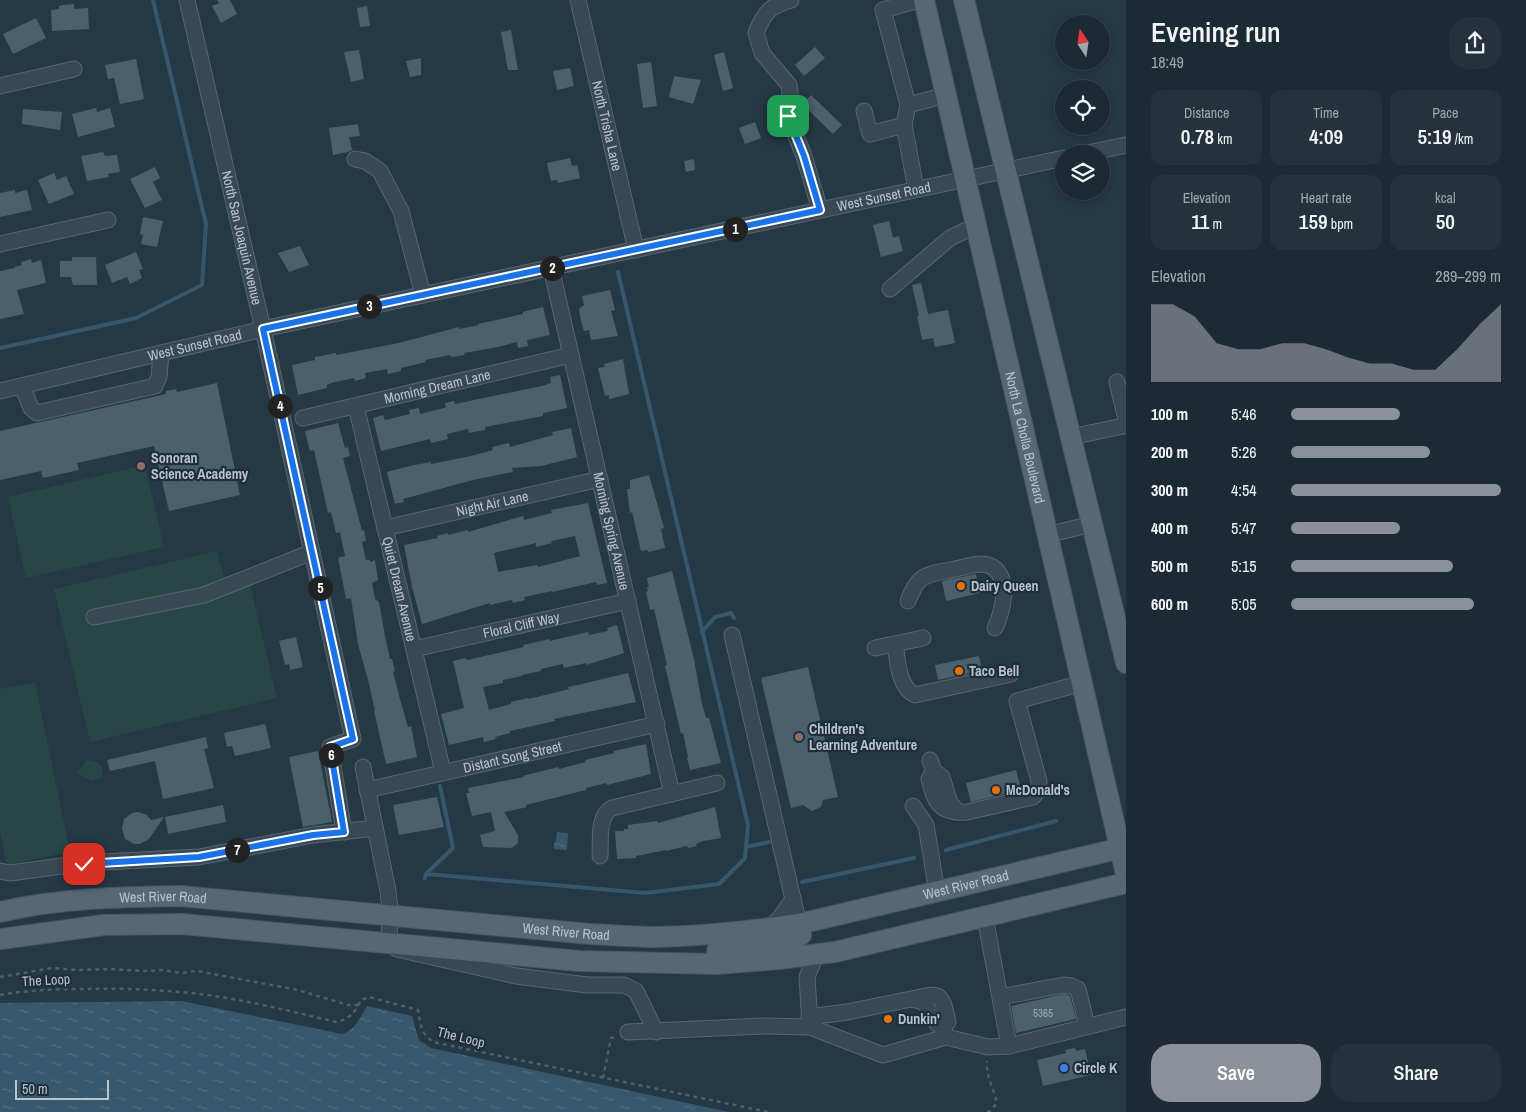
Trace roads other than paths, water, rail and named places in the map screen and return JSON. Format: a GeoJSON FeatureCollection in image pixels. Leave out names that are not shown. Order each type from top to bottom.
{"type":"FeatureCollection","features":[{"type":"Feature","properties":{"kind":"main road","name":"North La Cholla Boulevard"},"geometry":{"type":"LineString","coordinates":[[924,0],[1082,683],[1123,848],[1126,874]]}},
{"type":"Feature","properties":{"kind":"main road"},"geometry":{"type":"LineString","coordinates":[[964,0],[1126,663]]}},
{"type":"Feature","properties":{"kind":"main road","name":"West River Road"},"geometry":{"type":"LineString","coordinates":[[0,912],[50,903],[180,896],[590,934],[655,937],[721,934],[799,924],[1123,848]]}},
{"type":"Feature","properties":{"kind":"main road","name":"West River Road"},"geometry":{"type":"LineString","coordinates":[[0,939],[104,925],[182,924],[579,961],[718,964],[835,952],[1126,883]]}},
{"type":"Feature","properties":{"kind":"main road"},"geometry":{"type":"LineString","coordinates":[[655,964],[674,954],[726,950],[787,942],[801,935],[799,924]]}},
{"type":"Feature","properties":{"kind":"street","name":"North San Joaquin Avenue"},"geometry":{"type":"LineString","coordinates":[[188,0],[263,329],[353,739],[330,747],[344,832]]}},
{"type":"Feature","properties":{"kind":"street","name":"North Trisha Lane"},"geometry":{"type":"LineString","coordinates":[[578,0],[636,250]]}},
{"type":"Feature","properties":{"kind":"street"},"geometry":{"type":"LineString","coordinates":[[791,0],[772,6],[764,14],[756,32],[762,53],[789,85],[788,116],[804,156],[820,210]]}},
{"type":"Feature","properties":{"kind":"street"},"geometry":{"type":"LineString","coordinates":[[916,189],[904,125],[908,105],[883,10],[919,0]]}},
{"type":"Feature","properties":{"kind":"street"},"geometry":{"type":"LineString","coordinates":[[0,86],[74,69]]}},
{"type":"Feature","properties":{"kind":"street"},"geometry":{"type":"LineString","coordinates":[[908,105],[946,95]]}},
{"type":"Feature","properties":{"kind":"street"},"geometry":{"type":"LineString","coordinates":[[864,111],[870,134],[904,125]]}},
{"type":"Feature","properties":{"kind":"street"},"geometry":{"type":"LineString","coordinates":[[1110,148],[1126,145]]}},
{"type":"Feature","properties":{"kind":"street"},"geometry":{"type":"LineString","coordinates":[[355,159],[365,160],[380,171],[401,211],[423,295]]}},
{"type":"Feature","properties":{"kind":"street","name":"West Sunset Road"},"geometry":{"type":"LineString","coordinates":[[0,391],[263,329],[1055,160]]}},
{"type":"Feature","properties":{"kind":"street"},"geometry":{"type":"LineString","coordinates":[[0,244],[108,220]]}},
{"type":"Feature","properties":{"kind":"street"},"geometry":{"type":"LineString","coordinates":[[890,289],[950,238],[976,225]]}},
{"type":"Feature","properties":{"kind":"street","name":"Morning Spring Avenue"},"geometry":{"type":"LineString","coordinates":[[551,268],[672,794]]}},
{"type":"Feature","properties":{"kind":"street"},"geometry":{"type":"LineString","coordinates":[[22,386],[31,408],[37,413],[155,386],[160,377],[161,353]]}},
{"type":"Feature","properties":{"kind":"street","name":"Morning Dream Lane"},"geometry":{"type":"LineString","coordinates":[[303,418],[571,355]]}},
{"type":"Feature","properties":{"kind":"street"},"geometry":{"type":"LineString","coordinates":[[1071,437],[1124,423],[1117,382]]}},
{"type":"Feature","properties":{"kind":"street","name":"Quiet Dream Avenue"},"geometry":{"type":"LineString","coordinates":[[356,406],[443,772]]}},
{"type":"Feature","properties":{"kind":"street","name":"Night Air Lane"},"geometry":{"type":"LineString","coordinates":[[385,528],[600,479]]}},
{"type":"Feature","properties":{"kind":"street"},"geometry":{"type":"LineString","coordinates":[[1048,535],[1092,524]]}},
{"type":"Feature","properties":{"kind":"street"},"geometry":{"type":"LineString","coordinates":[[94,618],[204,595],[312,552]]}},
{"type":"Feature","properties":{"kind":"street"},"geometry":{"type":"LineString","coordinates":[[908,601],[915,587],[925,576],[976,565],[990,566],[1000,575],[1004,591],[1000,619],[995,628]]}},
{"type":"Feature","properties":{"kind":"street","name":"Floral Cliff Way"},"geometry":{"type":"LineString","coordinates":[[414,649],[628,601]]}},
{"type":"Feature","properties":{"kind":"street"},"geometry":{"type":"LineString","coordinates":[[732,635],[799,924]]}},
{"type":"Feature","properties":{"kind":"street"},"geometry":{"type":"LineString","coordinates":[[875,648],[924,638]]}},
{"type":"Feature","properties":{"kind":"street"},"geometry":{"type":"LineString","coordinates":[[895,644],[904,686],[915,695],[1011,674]]}},
{"type":"Feature","properties":{"kind":"street"},"geometry":{"type":"LineString","coordinates":[[932,765],[930,779],[935,799],[941,806],[958,812],[967,812],[1032,797],[1038,790],[1039,781],[1017,701],[1082,683]]}},
{"type":"Feature","properties":{"kind":"street","name":"Distant Song Street"},"geometry":{"type":"LineString","coordinates":[[367,790],[656,724]]}},
{"type":"Feature","properties":{"kind":"street"},"geometry":{"type":"LineString","coordinates":[[362,767],[391,916],[388,942],[397,949],[516,976],[587,985],[624,985],[636,991],[656,1032]]}},
{"type":"Feature","properties":{"kind":"street"},"geometry":{"type":"LineString","coordinates":[[600,856],[602,820],[606,811],[717,783]]}},
{"type":"Feature","properties":{"kind":"street"},"geometry":{"type":"LineString","coordinates":[[913,806],[926,825],[937,892]]}},
{"type":"Feature","properties":{"kind":"street"},"geometry":{"type":"LineString","coordinates":[[0,871],[10,873],[84,864],[199,857],[313,835],[375,828]]}},
{"type":"Feature","properties":{"kind":"street"},"geometry":{"type":"LineString","coordinates":[[766,929],[779,919],[793,899]]}},
{"type":"Feature","properties":{"kind":"street"},"geometry":{"type":"LineString","coordinates":[[985,916],[1009,1046]]}},
{"type":"Feature","properties":{"kind":"street"},"geometry":{"type":"LineString","coordinates":[[810,1022],[807,977],[816,955]]}},
{"type":"Feature","properties":{"kind":"street"},"geometry":{"type":"LineString","coordinates":[[1000,997],[1064,985],[1071,986],[1078,989],[1087,1026]]}},
{"type":"Feature","properties":{"kind":"street"},"geometry":{"type":"LineString","coordinates":[[628,1032],[656,1032],[810,1022],[847,1012],[911,999],[924,1002],[945,1032],[988,1047],[1009,1046],[1126,1018]]}},
{"type":"Feature","properties":{"kind":"street"},"geometry":{"type":"LineString","coordinates":[[810,1022],[883,1055],[945,1032]]}},
{"type":"Feature","properties":{"kind":"water"},"geometry":{"type":"Polygon","coordinates":[[[557,832],[568,833],[567,850],[554,849],[557,832]]]}},
{"type":"Feature","properties":{"kind":"water"},"geometry":{"type":"Polygon","coordinates":[[[181,1001],[342,1034],[354,1027],[367,1006],[412,1016],[419,1040],[431,1048],[729,1112],[0,1112],[0,1003],[181,1001]]]}},
{"type":"Feature","properties":{"kind":"waterway"},"geometry":{"type":"LineString","coordinates":[[0,348],[136,318],[202,285],[206,224],[153,0]]}},
{"type":"Feature","properties":{"kind":"waterway"},"geometry":{"type":"LineString","coordinates":[[425,878],[426,874],[645,893],[719,884],[745,858],[748,825],[618,272]]}},
{"type":"Feature","properties":{"kind":"waterway"},"geometry":{"type":"LineString","coordinates":[[702,632],[715,617],[731,613],[734,618]]}},
{"type":"Feature","properties":{"kind":"waterway"},"geometry":{"type":"LineString","coordinates":[[426,874],[453,848],[440,786]]}},
{"type":"Feature","properties":{"kind":"waterway"},"geometry":{"type":"LineString","coordinates":[[946,850],[1056,821]]}},
{"type":"Feature","properties":{"kind":"waterway"},"geometry":{"type":"LineString","coordinates":[[746,847],[769,842]]}},
{"type":"Feature","properties":{"kind":"waterway"},"geometry":{"type":"LineString","coordinates":[[802,882],[914,858]]}},
{"type":"Feature","properties":{"kind":"place","name":"Sonoran Science Academy"},"geometry":{"type":"Point","coordinates":[141,466]}},
{"type":"Feature","properties":{"kind":"place","name":"Dairy Queen"},"geometry":{"type":"Point","coordinates":[961,586]}},
{"type":"Feature","properties":{"kind":"place","name":"Taco Bell"},"geometry":{"type":"Point","coordinates":[959,671]}},
{"type":"Feature","properties":{"kind":"place","name":"Children's Learning Adventure"},"geometry":{"type":"Point","coordinates":[799,737]}},
{"type":"Feature","properties":{"kind":"place","name":"McDonald's"},"geometry":{"type":"Point","coordinates":[996,790]}},
{"type":"Feature","properties":{"kind":"place","name":"Dunkin'"},"geometry":{"type":"Point","coordinates":[888,1019]}},
{"type":"Feature","properties":{"kind":"place","name":"Circle K"},"geometry":{"type":"Point","coordinates":[1064,1068]}}]}
